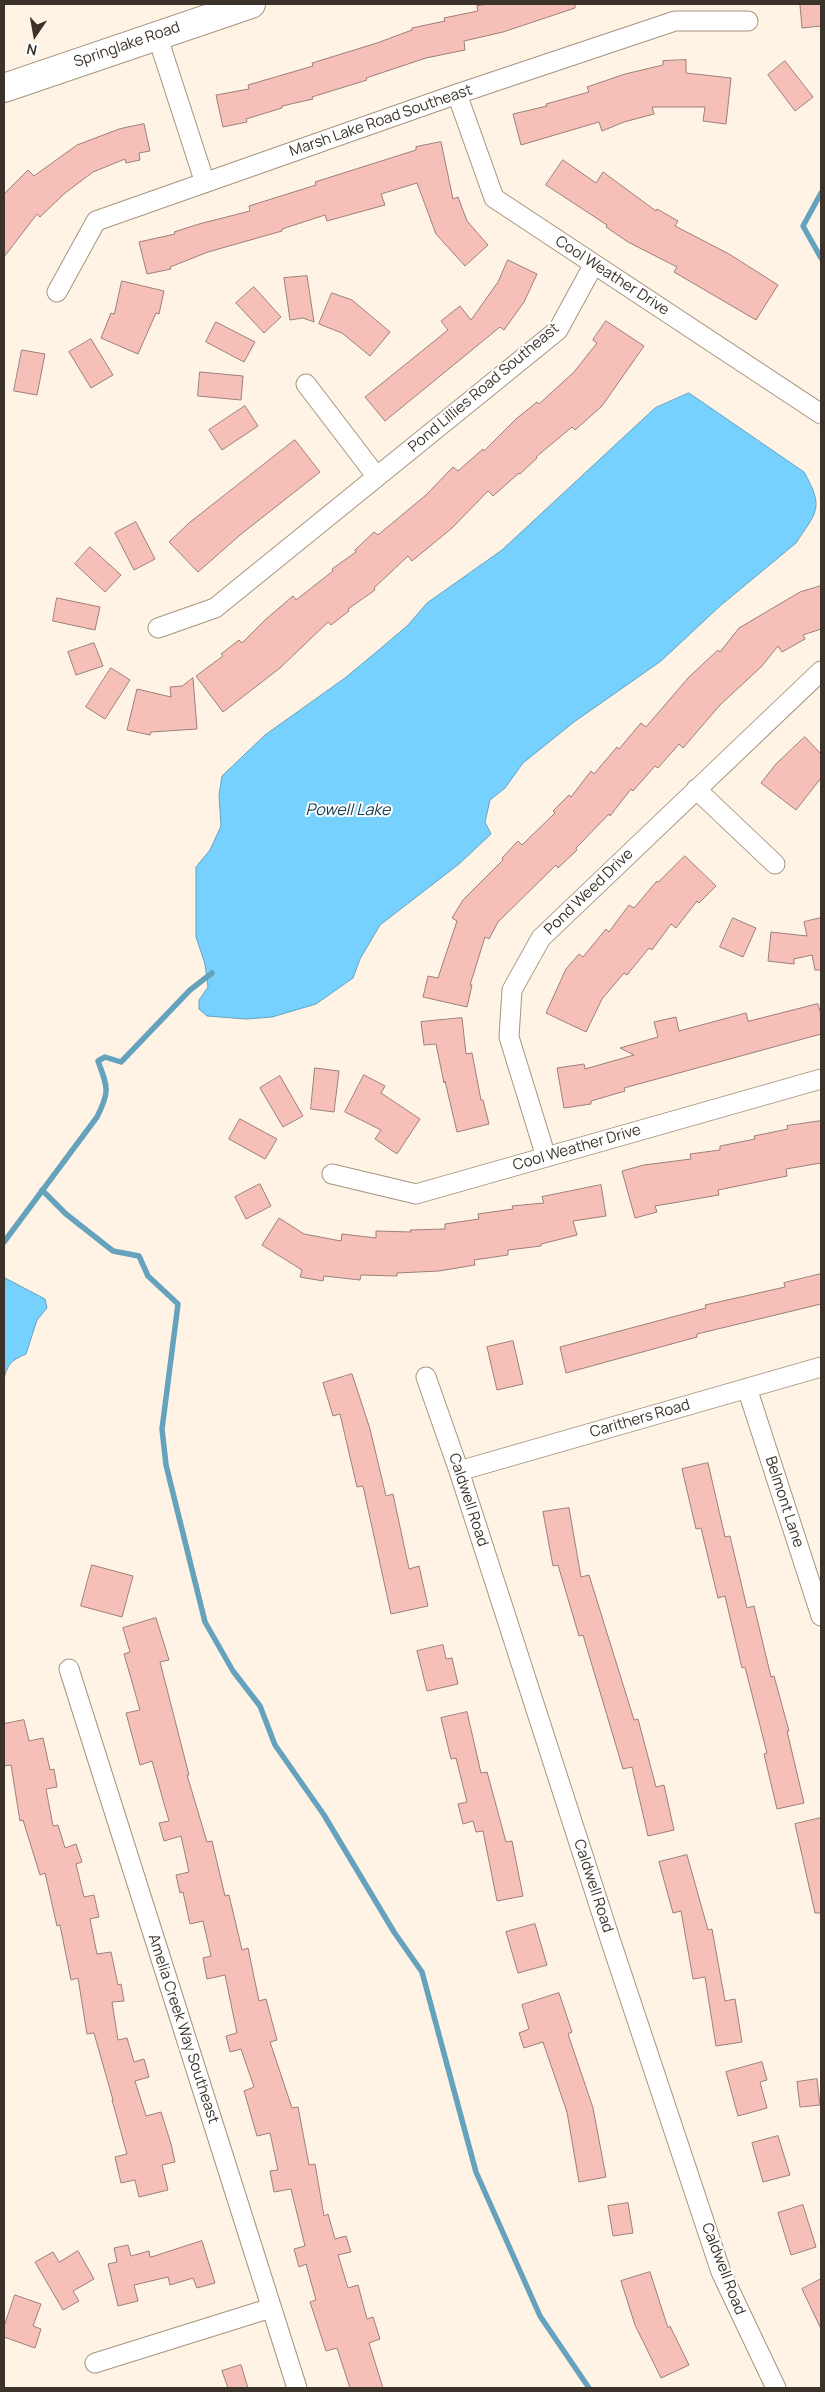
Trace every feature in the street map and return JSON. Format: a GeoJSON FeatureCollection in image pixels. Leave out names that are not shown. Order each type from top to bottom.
{"type":"FeatureCollection","features":[{"type":"Feature","properties":{"kind":"street","name":"Springlake Road"},"geometry":{"type":"LineString","coordinates":[[4,88],[251,4]]}},
{"type":"Feature","properties":{"kind":"street","name":"Marsh Lake Road Southeast"},"geometry":{"type":"LineString","coordinates":[[56,292],[96,221],[456,94],[675,21],[748,21]]}},
{"type":"Feature","properties":{"kind":"street"},"geometry":{"type":"LineString","coordinates":[[157,35],[205,183]]}},
{"type":"Feature","properties":{"kind":"street","name":"Cool Weather Drive"},"geometry":{"type":"LineString","coordinates":[[456,94],[494,198],[821,414]]}},
{"type":"Feature","properties":{"kind":"street","name":"Pond Lillies Road Southeast"},"geometry":{"type":"LineString","coordinates":[[158,628],[215,608],[558,330],[594,264]]}},
{"type":"Feature","properties":{"kind":"street"},"geometry":{"type":"LineString","coordinates":[[306,384],[376,477]]}},
{"type":"Feature","properties":{"kind":"street","name":"Pond Weed Drive"},"geometry":{"type":"LineString","coordinates":[[546,1157],[509,1037],[512,990],[541,938],[821,671]]}},
{"type":"Feature","properties":{"kind":"street"},"geometry":{"type":"LineString","coordinates":[[696,789],[775,864]]}},
{"type":"Feature","properties":{"kind":"street","name":"Cool Weather Drive"},"geometry":{"type":"LineString","coordinates":[[332,1174],[416,1194],[821,1079]]}},
{"type":"Feature","properties":{"kind":"street","name":"Carithers Road"},"geometry":{"type":"LineString","coordinates":[[459,1470],[821,1368]]}},
{"type":"Feature","properties":{"kind":"street","name":"Caldwell Road"},"geometry":{"type":"LineString","coordinates":[[426,1376],[459,1470],[610,1939],[721,2272],[776,2388]]}},
{"type":"Feature","properties":{"kind":"street","name":"Belmont Lane"},"geometry":{"type":"LineString","coordinates":[[747,1388],[821,1616]]}},
{"type":"Feature","properties":{"kind":"street","name":"Amelia Creek Way Southeast"},"geometry":{"type":"LineString","coordinates":[[69,1669],[297,2388]]}},
{"type":"Feature","properties":{"kind":"street"},"geometry":{"type":"LineString","coordinates":[[95,2363],[271,2308]]}},
{"type":"Feature","properties":{"kind":"water","name":"Powell Lake"},"geometry":{"type":"Polygon","coordinates":[[[689,393],[804,472],[811,484],[816,503],[813,517],[796,543],[720,606],[661,661],[574,722],[523,763],[505,788],[490,800],[485,822],[491,834],[459,864],[380,925],[360,959],[353,978],[316,1004],[272,1017],[246,1019],[207,1016],[199,1009],[199,1000],[208,987],[205,964],[196,937],[196,867],[210,850],[221,826],[219,795],[222,776],[265,735],[345,678],[380,649],[408,625],[427,603],[502,550],[655,408],[689,393]]]}},
{"type":"Feature","properties":{"kind":"water"},"geometry":{"type":"Polygon","coordinates":[[[5,1278],[45,1299],[47,1308],[37,1320],[26,1354],[11,1363],[4,1379],[5,1278]]]}},
{"type":"Feature","properties":{"kind":"building"},"geometry":{"type":"Polygon","coordinates":[[[490,4],[575,4],[575,8],[503,32],[464,41],[465,50],[426,58],[366,78],[367,80],[312,97],[313,99],[282,106],[282,108],[246,119],[247,122],[223,127],[216,95],[249,89],[248,85],[313,66],[312,63],[377,43],[412,30],[412,28],[445,21],[444,18],[478,11],[477,6],[490,4]]]}},
{"type":"Feature","properties":{"kind":"building"},"geometry":{"type":"Polygon","coordinates":[[[821,4],[821,26],[802,28],[800,5],[821,4]]]}},
{"type":"Feature","properties":{"kind":"building"},"geometry":{"type":"Polygon","coordinates":[[[686,60],[686,73],[731,78],[726,124],[703,121],[705,107],[652,107],[654,114],[624,122],[602,131],[599,122],[521,145],[513,114],[547,106],[546,104],[589,92],[587,87],[625,74],[663,65],[663,61],[686,60]]]}},
{"type":"Feature","properties":{"kind":"building"},"geometry":{"type":"Polygon","coordinates":[[[785,61],[813,97],[795,111],[768,75],[785,61]]]}},
{"type":"Feature","properties":{"kind":"building"},"geometry":{"type":"Polygon","coordinates":[[[144,124],[150,151],[139,153],[140,160],[126,163],[125,159],[93,172],[65,193],[40,217],[37,214],[4,257],[4,194],[28,170],[34,176],[77,145],[119,129],[144,124]]]}},
{"type":"Feature","properties":{"kind":"building"},"geometry":{"type":"Polygon","coordinates":[[[441,142],[453,199],[458,197],[467,221],[488,245],[465,266],[436,234],[417,183],[381,194],[385,205],[327,221],[325,215],[282,229],[282,231],[208,252],[170,267],[171,269],[147,274],[139,242],[175,234],[174,232],[199,224],[250,211],[249,206],[316,185],[315,182],[416,150],[416,147],[441,142]]]}},
{"type":"Feature","properties":{"kind":"building"},"geometry":{"type":"Polygon","coordinates":[[[563,160],[596,183],[603,172],[656,211],[657,209],[678,221],[675,226],[729,254],[778,285],[756,320],[674,272],[677,267],[628,242],[606,227],[607,225],[546,185],[563,160]]]}},
{"type":"Feature","properties":{"kind":"building"},"geometry":{"type":"Polygon","coordinates":[[[508,260],[537,274],[524,302],[504,330],[500,327],[385,421],[365,397],[448,330],[441,321],[460,306],[471,320],[498,282],[508,260]]]}},
{"type":"Feature","properties":{"kind":"building"},"geometry":{"type":"Polygon","coordinates":[[[307,276],[314,322],[303,318],[290,320],[284,278],[307,276]]]}},
{"type":"Feature","properties":{"kind":"building"},"geometry":{"type":"Polygon","coordinates":[[[122,281],[164,291],[159,314],[156,313],[138,354],[101,338],[111,313],[114,314],[122,281]]]}},
{"type":"Feature","properties":{"kind":"building"},"geometry":{"type":"Polygon","coordinates":[[[254,287],[281,317],[264,333],[236,303],[254,287]]]}},
{"type":"Feature","properties":{"kind":"building"},"geometry":{"type":"Polygon","coordinates":[[[332,293],[352,300],[390,332],[370,356],[342,333],[319,324],[332,293]]]}},
{"type":"Feature","properties":{"kind":"building"},"geometry":{"type":"Polygon","coordinates":[[[606,321],[644,346],[602,406],[575,430],[572,427],[493,496],[488,491],[452,528],[412,561],[408,556],[374,588],[375,590],[348,609],[349,611],[331,625],[328,622],[280,668],[223,712],[196,676],[223,656],[221,654],[239,640],[242,643],[293,596],[296,600],[333,571],[332,569],[356,552],[355,550],[374,532],[378,535],[426,495],[453,467],[458,471],[483,449],[484,451],[516,419],[537,402],[539,404],[574,372],[597,343],[593,340],[606,321]]]}},
{"type":"Feature","properties":{"kind":"building"},"geometry":{"type":"Polygon","coordinates":[[[216,322],[255,342],[244,362],[206,342],[216,322]]]}},
{"type":"Feature","properties":{"kind":"building"},"geometry":{"type":"Polygon","coordinates":[[[91,339],[113,375],[91,388],[69,352],[91,339]]]}},
{"type":"Feature","properties":{"kind":"building"},"geometry":{"type":"Polygon","coordinates":[[[22,350],[45,354],[37,395],[14,391],[22,350]]]}},
{"type":"Feature","properties":{"kind":"building"},"geometry":{"type":"Polygon","coordinates":[[[200,372],[243,376],[241,400],[198,396],[200,372]]]}},
{"type":"Feature","properties":{"kind":"building"},"geometry":{"type":"Polygon","coordinates":[[[245,406],[258,426],[222,450],[209,430],[245,406]]]}},
{"type":"Feature","properties":{"kind":"building"},"geometry":{"type":"Polygon","coordinates":[[[295,440],[320,472],[240,535],[198,572],[169,542],[189,523],[295,440]]]}},
{"type":"Feature","properties":{"kind":"building"},"geometry":{"type":"Polygon","coordinates":[[[136,522],[155,559],[134,570],[115,533],[136,522]]]}},
{"type":"Feature","properties":{"kind":"building"},"geometry":{"type":"Polygon","coordinates":[[[90,547],[121,575],[105,592],[75,564],[90,547]]]}},
{"type":"Feature","properties":{"kind":"building"},"geometry":{"type":"Polygon","coordinates":[[[821,586],[821,629],[803,635],[805,639],[782,652],[778,646],[762,666],[720,705],[683,748],[679,744],[658,768],[655,766],[633,791],[631,789],[610,816],[609,814],[576,848],[577,850],[558,868],[556,865],[498,922],[489,939],[485,937],[470,985],[472,985],[467,1007],[423,997],[428,976],[438,978],[457,921],[452,918],[463,900],[503,860],[502,858],[518,841],[522,845],[555,813],[553,811],[569,795],[571,797],[591,771],[594,774],[617,747],[619,749],[641,723],[646,727],[689,677],[718,650],[720,652],[739,628],[800,592],[821,586]]]}},
{"type":"Feature","properties":{"kind":"building"},"geometry":{"type":"Polygon","coordinates":[[[57,598],[100,607],[95,630],[53,621],[57,598]]]}},
{"type":"Feature","properties":{"kind":"building"},"geometry":{"type":"Polygon","coordinates":[[[94,643],[103,666],[76,675],[68,652],[94,643]]]}},
{"type":"Feature","properties":{"kind":"building"},"geometry":{"type":"Polygon","coordinates":[[[111,668],[130,680],[105,719],[86,707],[111,668]]]}},
{"type":"Feature","properties":{"kind":"building"},"geometry":{"type":"Polygon","coordinates":[[[193,678],[197,729],[151,732],[150,735],[127,730],[137,689],[171,697],[170,687],[182,686],[193,678]]]}},
{"type":"Feature","properties":{"kind":"building"},"geometry":{"type":"Polygon","coordinates":[[[805,737],[821,754],[821,778],[796,810],[761,783],[776,764],[805,737]]]}},
{"type":"Feature","properties":{"kind":"building"},"geometry":{"type":"Polygon","coordinates":[[[685,856],[716,886],[699,903],[697,901],[676,928],[671,924],[652,950],[649,948],[627,975],[624,973],[602,999],[586,1032],[546,1013],[566,969],[579,954],[583,957],[606,929],[609,932],[629,905],[634,908],[657,881],[685,856]]]}},
{"type":"Feature","properties":{"kind":"building"},"geometry":{"type":"Polygon","coordinates":[[[733,918],[756,928],[743,957],[720,947],[733,918]]]}},
{"type":"Feature","properties":{"kind":"building"},"geometry":{"type":"Polygon","coordinates":[[[821,918],[821,970],[815,970],[812,955],[794,959],[794,964],[768,961],[771,932],[807,936],[804,922],[821,918]]]}},
{"type":"Feature","properties":{"kind":"building"},"geometry":{"type":"Polygon","coordinates":[[[818,1004],[821,1014],[821,1034],[624,1088],[625,1091],[591,1101],[591,1104],[564,1108],[557,1068],[584,1064],[585,1069],[634,1055],[620,1048],[658,1037],[654,1022],[676,1017],[679,1031],[746,1013],[748,1021],[818,1004]]]}},
{"type":"Feature","properties":{"kind":"building"},"geometry":{"type":"Polygon","coordinates":[[[462,1018],[466,1054],[472,1053],[481,1100],[483,1100],[489,1124],[457,1132],[436,1044],[424,1045],[421,1022],[462,1018]]]}},
{"type":"Feature","properties":{"kind":"building"},"geometry":{"type":"Polygon","coordinates":[[[315,1068],[339,1071],[334,1112],[311,1109],[315,1068]]]}},
{"type":"Feature","properties":{"kind":"building"},"geometry":{"type":"Polygon","coordinates":[[[364,1075],[385,1086],[381,1093],[420,1119],[397,1154],[375,1139],[381,1130],[345,1112],[364,1075]]]}},
{"type":"Feature","properties":{"kind":"building"},"geometry":{"type":"Polygon","coordinates":[[[280,1076],[303,1116],[283,1127],[260,1088],[280,1076]]]}},
{"type":"Feature","properties":{"kind":"building"},"geometry":{"type":"Polygon","coordinates":[[[240,1119],[277,1139],[265,1159],[229,1139],[240,1119]]]}},
{"type":"Feature","properties":{"kind":"building"},"geometry":{"type":"Polygon","coordinates":[[[821,1121],[821,1163],[786,1169],[787,1176],[718,1190],[719,1195],[655,1206],[657,1212],[635,1218],[622,1171],[644,1165],[691,1159],[690,1154],[720,1150],[720,1146],[755,1139],[754,1136],[788,1129],[787,1126],[821,1121]]]}},
{"type":"Feature","properties":{"kind":"building"},"geometry":{"type":"Polygon","coordinates":[[[260,1184],[271,1206],[246,1219],[235,1197],[260,1184]]]}},
{"type":"Feature","properties":{"kind":"building"},"geometry":{"type":"Polygon","coordinates":[[[601,1185],[606,1216],[573,1221],[577,1235],[541,1244],[541,1246],[508,1250],[508,1255],[474,1260],[475,1265],[439,1271],[397,1273],[397,1276],[361,1275],[360,1280],[324,1276],[323,1281],[300,1277],[302,1270],[262,1245],[279,1218],[304,1234],[341,1241],[342,1234],[376,1238],[376,1231],[411,1232],[410,1230],[445,1229],[445,1224],[479,1219],[478,1214],[513,1209],[512,1206],[544,1203],[542,1197],[601,1185]]]}},
{"type":"Feature","properties":{"kind":"building"},"geometry":{"type":"Polygon","coordinates":[[[821,1274],[821,1304],[697,1334],[697,1337],[566,1373],[560,1347],[706,1308],[705,1305],[785,1287],[784,1283],[821,1274]]]}},
{"type":"Feature","properties":{"kind":"building"},"geometry":{"type":"Polygon","coordinates":[[[513,1341],[523,1384],[497,1390],[487,1347],[513,1341]]]}},
{"type":"Feature","properties":{"kind":"building"},"geometry":{"type":"Polygon","coordinates":[[[352,1374],[370,1429],[386,1496],[393,1494],[409,1569],[419,1566],[428,1606],[391,1614],[363,1486],[357,1487],[340,1414],[333,1416],[323,1383],[352,1374]]]}},
{"type":"Feature","properties":{"kind":"building"},"geometry":{"type":"Polygon","coordinates":[[[708,1463],[725,1537],[730,1536],[747,1608],[754,1606],[771,1677],[774,1676],[789,1731],[787,1731],[804,1803],[777,1809],[764,1754],[767,1753],[745,1667],[742,1668],[725,1596],[718,1598],[701,1528],[696,1529],[682,1469],[708,1463]]]}},
{"type":"Feature","properties":{"kind":"building"},"geometry":{"type":"Polygon","coordinates":[[[569,1508],[581,1577],[589,1575],[634,1720],[638,1719],[656,1787],[664,1785],[674,1830],[648,1836],[632,1767],[623,1769],[583,1635],[579,1636],[558,1565],[553,1566],[543,1512],[569,1508]]]}},
{"type":"Feature","properties":{"kind":"building"},"geometry":{"type":"Polygon","coordinates":[[[92,1565],[133,1576],[122,1617],[81,1606],[92,1565]]]}},
{"type":"Feature","properties":{"kind":"building"},"geometry":{"type":"Polygon","coordinates":[[[156,1618],[169,1660],[160,1662],[189,1775],[187,1775],[207,1842],[212,1841],[225,1896],[229,1895],[242,1950],[248,1948],[259,2001],[266,1999],[277,2040],[270,2042],[292,2108],[298,2107],[309,2165],[315,2164],[324,2216],[328,2214],[335,2239],[346,2236],[351,2252],[338,2255],[348,2288],[358,2285],[367,2319],[373,2317],[380,2339],[369,2343],[383,2388],[350,2388],[337,2348],[326,2351],[310,2302],[316,2300],[306,2264],[299,2267],[294,2249],[305,2246],[291,2189],[274,2192],[270,2171],[278,2170],[270,2133],[257,2136],[244,2091],[254,2087],[241,2049],[230,2052],[226,2036],[237,2033],[225,1975],[207,1979],[203,1958],[211,1956],[203,1921],[190,1924],[183,1892],[180,1893],[176,1875],[189,1872],[181,1836],[164,1841],[159,1823],[169,1821],[152,1761],[140,1765],[126,1713],[140,1710],[124,1654],[130,1652],[123,1628],[156,1618]]]}},
{"type":"Feature","properties":{"kind":"building"},"geometry":{"type":"Polygon","coordinates":[[[443,1645],[446,1659],[452,1658],[458,1684],[427,1691],[417,1651],[443,1645]]]}},
{"type":"Feature","properties":{"kind":"building"},"geometry":{"type":"Polygon","coordinates":[[[467,1712],[481,1773],[487,1772],[506,1842],[512,1841],[523,1896],[497,1901],[483,1831],[476,1832],[473,1821],[463,1824],[458,1804],[467,1802],[456,1758],[451,1759],[441,1718],[467,1712]]]}},
{"type":"Feature","properties":{"kind":"building"},"geometry":{"type":"Polygon","coordinates":[[[24,1720],[29,1741],[43,1738],[50,1770],[54,1769],[57,1787],[46,1789],[53,1826],[58,1825],[65,1848],[76,1844],[82,1862],[76,1864],[84,1897],[94,1895],[99,1917],[90,1919],[97,1954],[111,1952],[118,1985],[121,1984],[124,2001],[112,2002],[118,2040],[127,2038],[134,2062],[144,2059],[149,2077],[135,2081],[146,2116],[161,2112],[171,2144],[175,2162],[162,2165],[168,2190],[139,2197],[135,2180],[121,2183],[115,2157],[127,2154],[113,2100],[94,2033],[87,2034],[78,1978],[71,1980],[60,1925],[57,1926],[45,1873],[40,1875],[23,1820],[20,1821],[11,1765],[4,1766],[4,1724],[24,1720]]]}},
{"type":"Feature","properties":{"kind":"building"},"geometry":{"type":"Polygon","coordinates":[[[821,1818],[821,1913],[815,1913],[795,1824],[821,1818]]]}},
{"type":"Feature","properties":{"kind":"building"},"geometry":{"type":"Polygon","coordinates":[[[687,1855],[708,1930],[712,1929],[725,2001],[735,1999],[742,2042],[716,2046],[705,1977],[693,1979],[681,1911],[673,1913],[659,1862],[687,1855]]]}},
{"type":"Feature","properties":{"kind":"building"},"geometry":{"type":"Polygon","coordinates":[[[535,1924],[547,1965],[518,1973],[506,1932],[535,1924]]]}},
{"type":"Feature","properties":{"kind":"building"},"geometry":{"type":"Polygon","coordinates":[[[559,1993],[572,2032],[568,2034],[593,2108],[606,2177],[579,2182],[567,2112],[543,2042],[524,2048],[519,2033],[529,2029],[522,2005],[559,1993]]]}},
{"type":"Feature","properties":{"kind":"building"},"geometry":{"type":"Polygon","coordinates":[[[762,2062],[767,2080],[760,2082],[767,2108],[738,2116],[726,2072],[762,2062]]]}},
{"type":"Feature","properties":{"kind":"building"},"geometry":{"type":"Polygon","coordinates":[[[817,2079],[820,2105],[800,2107],[797,2082],[817,2079]]]}},
{"type":"Feature","properties":{"kind":"building"},"geometry":{"type":"Polygon","coordinates":[[[778,2136],[790,2175],[763,2182],[752,2143],[778,2136]]]}},
{"type":"Feature","properties":{"kind":"building"},"geometry":{"type":"Polygon","coordinates":[[[628,2203],[633,2233],[613,2236],[608,2206],[628,2203]]]}},
{"type":"Feature","properties":{"kind":"building"},"geometry":{"type":"Polygon","coordinates":[[[803,2205],[816,2247],[791,2255],[778,2213],[803,2205]]]}},
{"type":"Feature","properties":{"kind":"building"},"geometry":{"type":"Polygon","coordinates":[[[202,2241],[215,2283],[197,2288],[193,2278],[170,2285],[168,2277],[134,2285],[138,2301],[118,2306],[108,2264],[117,2262],[114,2248],[128,2245],[131,2256],[149,2251],[150,2257],[202,2241]]]}},
{"type":"Feature","properties":{"kind":"building"},"geometry":{"type":"Polygon","coordinates":[[[78,2251],[94,2279],[73,2291],[79,2301],[63,2310],[35,2262],[53,2252],[59,2262],[78,2251]]]}},
{"type":"Feature","properties":{"kind":"building"},"geometry":{"type":"Polygon","coordinates":[[[650,2272],[668,2328],[670,2326],[689,2365],[661,2378],[635,2325],[621,2281],[650,2272]]]}},
{"type":"Feature","properties":{"kind":"building"},"geometry":{"type":"Polygon","coordinates":[[[821,2279],[821,2329],[802,2289],[821,2279]]]}},
{"type":"Feature","properties":{"kind":"building"},"geometry":{"type":"Polygon","coordinates":[[[15,2295],[41,2304],[33,2326],[41,2329],[35,2348],[4,2337],[4,2327],[15,2295]]]}},
{"type":"Feature","properties":{"kind":"building"},"geometry":{"type":"Polygon","coordinates":[[[241,2365],[248,2388],[228,2388],[222,2371],[241,2365]]]}},
{"type":"Feature","properties":{"kind":"waterway"},"geometry":{"type":"LineString","coordinates":[[821,193],[803,226],[821,258]]}},
{"type":"Feature","properties":{"kind":"waterway"},"geometry":{"type":"LineString","coordinates":[[4,1242],[97,1117],[106,1095],[106,1084],[98,1061],[105,1057],[121,1062],[190,990],[212,973]]}},
{"type":"Feature","properties":{"kind":"waterway"},"geometry":{"type":"LineString","coordinates":[[42,1190],[66,1214],[113,1251],[139,1256],[148,1276],[178,1304],[162,1429],[166,1465],[205,1622],[233,1671],[260,1706],[275,1745],[324,1815],[394,1932],[422,1972],[476,2172],[540,2316],[589,2388]]}}]}
